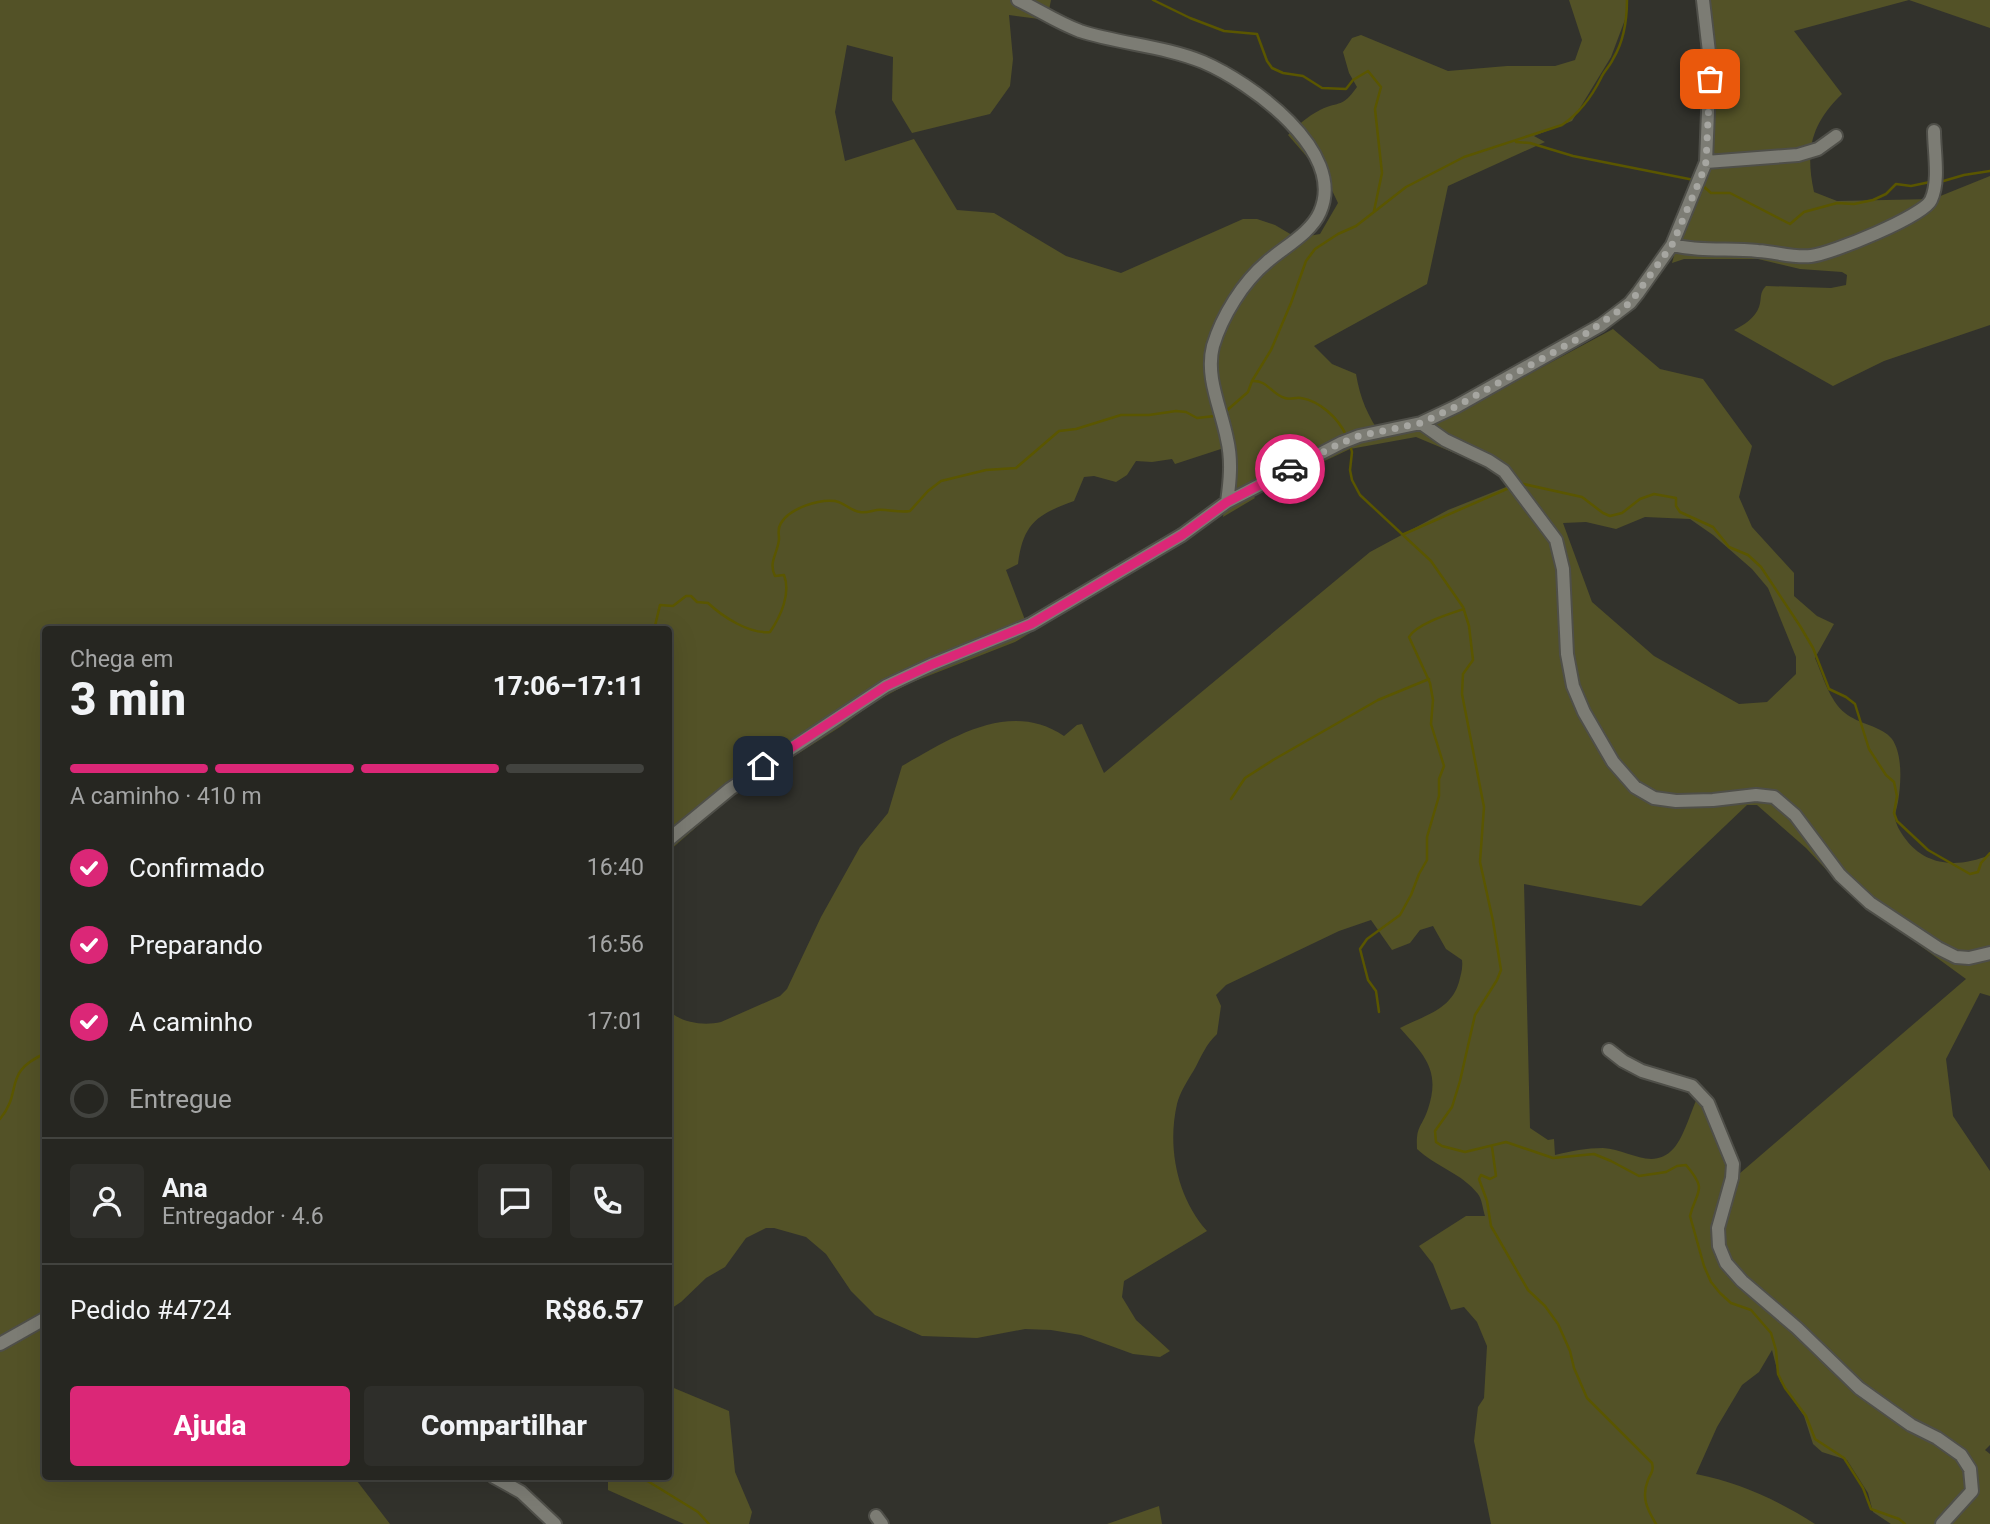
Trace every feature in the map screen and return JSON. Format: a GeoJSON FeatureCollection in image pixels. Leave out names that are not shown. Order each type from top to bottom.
{"type":"FeatureCollection","features":[{"type":"Feature","properties":{"kind":"street"},"geometry":{"type":"LineString","coordinates":[[1018,0],[1082,31],[1170,51],[1203,62],[1229,75],[1283,117],[1299,133],[1318,160],[1326,191],[1317,219],[1252,276],[1233,304],[1214,343],[1211,378],[1231,466],[1227,502]]}},
{"type":"Feature","properties":{"kind":"street"},"geometry":{"type":"LineString","coordinates":[[672,837],[730,789],[886,686],[1031,624],[1182,535],[1227,502],[1341,443],[1359,436],[1421,423],[1504,380],[1617,314],[1639,293],[1672,245],[1706,162],[1710,70],[1709,35],[1703,0]]}},
{"type":"Feature","properties":{"kind":"street"},"geometry":{"type":"LineString","coordinates":[[1672,245],[1701,250],[1759,251],[1789,256],[1812,256],[1840,248],[1923,210],[1933,196],[1934,131]]}},
{"type":"Feature","properties":{"kind":"street"},"geometry":{"type":"LineString","coordinates":[[1706,162],[1798,155],[1818,149],[1836,136]]}},
{"type":"Feature","properties":{"kind":"street"},"geometry":{"type":"LineString","coordinates":[[1421,423],[1445,440],[1504,471],[1556,540],[1563,569],[1567,654],[1573,686],[1584,712],[1613,762],[1635,787],[1654,798],[1676,801],[1713,800],[1756,794],[1774,797],[1795,815],[1840,875],[1870,903],[1956,957],[1969,958],[1990,953]]}},
{"type":"Feature","properties":{"kind":"street"},"geometry":{"type":"LineString","coordinates":[[1609,1050],[1642,1071],[1692,1086],[1708,1103],[1733,1164],[1718,1236],[1722,1255],[1734,1272],[1859,1388],[1910,1425],[1945,1444],[1967,1462],[1972,1474],[1972,1491],[1942,1524]]}},
{"type":"Feature","properties":{"kind":"street"},"geometry":{"type":"LineString","coordinates":[[0,1344],[42,1320]]}},
{"type":"Feature","properties":{"kind":"street"},"geometry":{"type":"LineString","coordinates":[[499,1480],[521,1492],[555,1524]]}},
{"type":"Feature","properties":{"kind":"shaded area"},"geometry":{"type":"Polygon","coordinates":[[[0,0],[1051,0],[1047,20],[1009,15],[1013,59],[1010,86],[990,114],[912,133],[892,100],[893,57],[847,45],[835,112],[845,161],[914,139],[957,210],[994,213],[1066,256],[1121,273],[1243,219],[1257,219],[1275,225],[1297,238],[1320,234],[1338,203],[1327,180],[1288,135],[1316,112],[1344,101],[1357,87],[1349,73],[1343,52],[1352,38],[1361,35],[1448,71],[1507,66],[1555,66],[1575,60],[1582,40],[1569,0],[1628,0],[1626,17],[1611,57],[1572,121],[1534,136],[1545,142],[1448,186],[1427,284],[1314,346],[1332,364],[1356,374],[1365,407],[1382,436],[1427,429],[1613,329],[1660,369],[1703,379],[1752,446],[1739,497],[1752,527],[1794,573],[1794,596],[1817,616],[1834,624],[1815,658],[1831,695],[1845,713],[1882,731],[1896,746],[1900,761],[1900,778],[1895,818],[1904,837],[1922,854],[1943,862],[1966,862],[1990,855],[1990,996],[1980,993],[1946,1059],[1953,1116],[1990,1171],[1990,1445],[1985,1450],[1990,1454],[1990,1524],[1891,1524],[1873,1512],[1868,1493],[1847,1460],[1822,1452],[1813,1444],[1804,1416],[1780,1381],[1772,1350],[1759,1372],[1742,1385],[1717,1427],[1696,1474],[1758,1493],[1815,1524],[1491,1524],[1474,1441],[1478,1407],[1484,1398],[1487,1346],[1477,1322],[1464,1307],[1451,1310],[1433,1264],[1419,1246],[1466,1216],[1485,1216],[1479,1196],[1472,1187],[1417,1149],[1418,1131],[1432,1095],[1431,1073],[1423,1055],[1400,1028],[1436,1011],[1450,999],[1459,982],[1462,966],[1462,960],[1446,949],[1433,926],[1420,930],[1410,943],[1392,950],[1371,920],[1339,931],[1226,985],[1216,995],[1221,1006],[1217,1034],[1204,1051],[1180,1095],[1173,1137],[1182,1188],[1188,1203],[1207,1231],[1124,1281],[1122,1297],[1136,1320],[1170,1351],[1160,1357],[1133,1354],[1081,1335],[1051,1330],[1025,1329],[977,1338],[922,1336],[875,1315],[851,1291],[826,1254],[806,1237],[774,1228],[766,1228],[746,1238],[725,1267],[706,1278],[672,1308],[672,1013],[694,1023],[721,1022],[780,996],[787,989],[821,917],[860,847],[888,813],[902,766],[980,727],[1022,721],[1043,726],[1064,736],[1082,724],[1104,773],[1370,552],[1448,510],[1506,487],[1504,481],[1490,468],[1416,437],[1350,449],[1251,492],[1255,498],[1223,517],[1226,494],[1224,448],[1175,464],[1172,459],[1136,461],[1127,475],[1116,482],[1094,476],[1084,477],[1074,501],[1042,516],[1028,529],[1018,564],[1006,570],[1030,633],[1015,642],[910,683],[876,701],[733,795],[672,848],[672,626],[42,626],[42,1480],[355,1480],[390,1524],[0,1524],[0,0]],[[1645,517],[1616,529],[1586,522],[1563,523],[1592,602],[1654,656],[1739,704],[1767,702],[1796,674],[1796,657],[1768,588],[1752,569],[1690,519],[1645,517]],[[1747,805],[1641,906],[1524,884],[1530,1128],[1548,1140],[1554,1139],[1555,1155],[1603,1148],[1649,1159],[1666,1155],[1681,1137],[1699,1094],[1739,1174],[1966,979],[1848,893],[1806,848],[1757,805],[1747,805]]]}},
{"type":"Feature","properties":{"kind":"shaded area"},"geometry":{"type":"Polygon","coordinates":[[[1701,0],[1909,0],[1794,31],[1842,94],[1823,116],[1813,138],[1810,163],[1814,192],[1837,201],[1933,199],[1990,176],[1990,325],[1884,361],[1833,386],[1734,330],[1755,315],[1766,286],[1831,288],[1846,285],[1847,275],[1842,272],[1800,269],[1758,259],[1684,259],[1672,263],[1711,120],[1701,0]]]}},
{"type":"Feature","properties":{"kind":"shaded area"},"geometry":{"type":"Polygon","coordinates":[[[1909,0],[1990,0],[1990,28],[1909,0]]]}},
{"type":"Feature","properties":{"kind":"shaded area"},"geometry":{"type":"Polygon","coordinates":[[[672,1387],[729,1411],[735,1472],[752,1512],[749,1524],[684,1524],[608,1490],[608,1480],[672,1480],[672,1387]]]}},
{"type":"Feature","properties":{"kind":"shaded area"},"geometry":{"type":"Polygon","coordinates":[[[1159,1506],[1162,1524],[1107,1524],[1159,1506]]]}},
{"type":"Feature","properties":{"kind":"waterway"},"geometry":{"type":"LineString","coordinates":[[1153,0],[1224,31],[1257,34],[1272,68],[1303,76],[1322,88],[1346,89],[1353,80],[1368,71],[1381,87],[1375,109],[1382,173],[1374,211]]}},
{"type":"Feature","properties":{"kind":"waterway"},"geometry":{"type":"LineString","coordinates":[[1225,412],[1248,392],[1271,350],[1306,261],[1315,249],[1356,226],[1406,187],[1464,157],[1562,125],[1580,110],[1612,62],[1624,31],[1627,0]]}},
{"type":"Feature","properties":{"kind":"waterway"},"geometry":{"type":"LineString","coordinates":[[1516,142],[1694,180]]}},
{"type":"Feature","properties":{"kind":"waterway"},"geometry":{"type":"LineString","coordinates":[[1940,182],[1990,171]]}},
{"type":"Feature","properties":{"kind":"waterway"},"geometry":{"type":"LineString","coordinates":[[1702,185],[1711,193],[1730,193],[1790,224],[1804,212],[1837,203],[1854,204],[1873,200],[1886,194],[1896,184],[1911,186],[1930,182]]}},
{"type":"Feature","properties":{"kind":"waterway"},"geometry":{"type":"LineString","coordinates":[[1252,381],[1266,385],[1285,398],[1301,398],[1315,403],[1338,422],[1346,435]]}},
{"type":"Feature","properties":{"kind":"waterway"},"geometry":{"type":"LineString","coordinates":[[655,626],[660,605],[673,606],[686,596],[691,596],[697,602],[708,603],[721,614],[745,627],[770,632],[786,597],[784,575],[775,576],[773,571],[779,527],[791,513],[805,506],[821,501],[835,501],[860,512],[910,511],[941,481],[986,470],[1016,468],[1059,431],[1076,429],[1121,415],[1176,411],[1186,412],[1197,418],[1215,416]]}},
{"type":"Feature","properties":{"kind":"waterway"},"geometry":{"type":"LineString","coordinates":[[1350,445],[1350,470],[1360,495],[1431,561],[1463,607],[1469,626],[1473,660],[1463,674],[1462,694],[1484,807],[1480,862],[1501,970],[1475,1015],[1460,1081],[1452,1107],[1435,1131],[1436,1142],[1465,1152],[1506,1142],[1553,1158],[1594,1154],[1639,1176],[1666,1172],[1686,1165],[1699,1185],[1690,1216],[1711,1282],[1731,1303],[1751,1310],[1771,1333],[1778,1374],[1785,1388],[1806,1416],[1815,1439],[1844,1458],[1863,1488],[1871,1509],[1899,1519],[1905,1524]]}},
{"type":"Feature","properties":{"kind":"waterway"},"geometry":{"type":"LineString","coordinates":[[1519,483],[1582,497],[1610,516],[1622,513],[1640,499],[1654,494],[1676,498],[1676,506],[1680,512],[1713,527],[1729,547],[1748,555],[1761,567],[1813,648],[1829,689],[1855,704],[1869,749],[1886,775],[1894,782],[1897,796],[1894,813],[1897,821],[1928,850],[1970,874],[1978,872],[1981,863],[1990,853]]}},
{"type":"Feature","properties":{"kind":"waterway"},"geometry":{"type":"LineString","coordinates":[[1404,534],[1509,488]]}},
{"type":"Feature","properties":{"kind":"waterway"},"geometry":{"type":"LineString","coordinates":[[1379,1012],[1376,991],[1368,980],[1360,949],[1367,939],[1400,915],[1411,895],[1427,860],[1427,837],[1439,796],[1439,779],[1444,766],[1431,724],[1433,700],[1430,683],[1409,637],[1418,628],[1464,609]]}},
{"type":"Feature","properties":{"kind":"waterway"},"geometry":{"type":"LineString","coordinates":[[1231,799],[1245,778],[1273,760],[1378,700],[1429,679]]}},
{"type":"Feature","properties":{"kind":"waterway"},"geometry":{"type":"LineString","coordinates":[[0,1119],[7,1109],[18,1075],[32,1060],[42,1055]]}},
{"type":"Feature","properties":{"kind":"waterway"},"geometry":{"type":"LineString","coordinates":[[1492,1147],[1496,1176],[1490,1179],[1481,1175],[1479,1179],[1487,1201],[1491,1226],[1528,1290],[1545,1306],[1558,1324],[1587,1398],[1652,1463],[1645,1497],[1656,1524]]}},
{"type":"Feature","properties":{"kind":"waterway"},"geometry":{"type":"LineString","coordinates":[[646,1480],[698,1512],[709,1524]]}},
{"type":"Feature","properties":{"kind":"way so far"},"geometry":{"type":"LineString","coordinates":[[1290,469],[1325,449],[1359,436],[1421,423],[1457,406],[1581,337],[1630,303],[1672,245],[1701,177],[1706,162],[1710,79]]}},
{"type":"Feature","properties":{"kind":"route"},"geometry":{"type":"LineString","coordinates":[[763,766],[886,686],[1031,624],[1182,535],[1227,502],[1290,469]]}}]}
